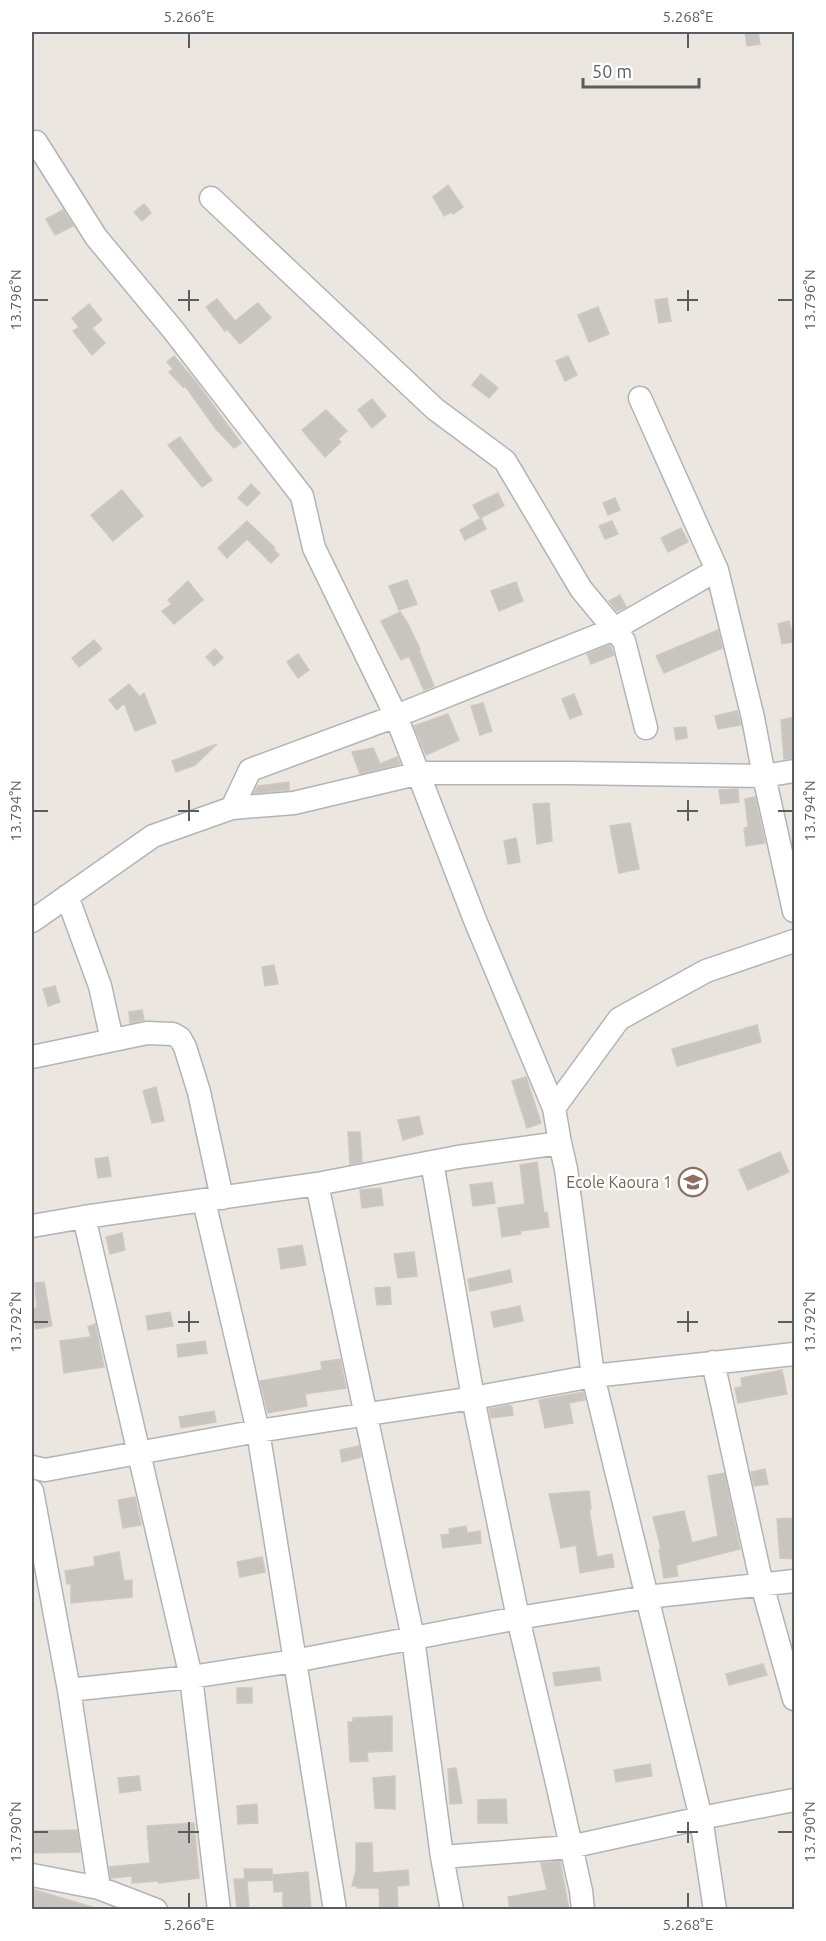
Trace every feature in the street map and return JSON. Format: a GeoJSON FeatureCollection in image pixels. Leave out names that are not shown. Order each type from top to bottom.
{"type":"FeatureCollection","features":[{"type":"Feature","properties":{"kind":"street"},"geometry":{"type":"LineString","coordinates":[[36,142],[96,237],[174,331],[302,496],[314,548],[396,716],[475,920],[554,1108],[566,1169],[593,1376],[701,1818],[715,1910]]}},
{"type":"Feature","properties":{"kind":"street"},"geometry":{"type":"LineString","coordinates":[[211,198],[435,409],[505,460],[581,589],[624,641],[646,728]]}},
{"type":"Feature","properties":{"kind":"street"},"geometry":{"type":"LineString","coordinates":[[640,398],[717,570],[753,718],[795,911]]}},
{"type":"Feature","properties":{"kind":"street"},"geometry":{"type":"LineString","coordinates":[[232,808],[250,770],[396,716],[614,629],[717,570]]}},
{"type":"Feature","properties":{"kind":"street"},"geometry":{"type":"LineString","coordinates":[[32,921],[153,836],[232,808],[294,803],[420,773],[764,776],[795,771]]}},
{"type":"Feature","properties":{"kind":"street"},"geometry":{"type":"LineString","coordinates":[[67,896],[100,986],[112,1040]]}},
{"type":"Feature","properties":{"kind":"street"},"geometry":{"type":"LineString","coordinates":[[554,1108],[619,1019],[706,971],[795,941]]}},
{"type":"Feature","properties":{"kind":"street"},"geometry":{"type":"LineString","coordinates":[[32,1057],[147,1033],[173,1034],[180,1038],[185,1047],[199,1092],[213,1199],[258,1431],[335,1910]]}},
{"type":"Feature","properties":{"kind":"street"},"geometry":{"type":"LineString","coordinates":[[32,1226],[317,1184],[432,1162],[560,1143]]}},
{"type":"Feature","properties":{"kind":"street"},"geometry":{"type":"LineString","coordinates":[[432,1162],[473,1398],[518,1618],[581,1890],[583,1910]]}},
{"type":"Feature","properties":{"kind":"street"},"geometry":{"type":"LineString","coordinates":[[317,1184],[413,1638],[442,1857],[452,1910]]}},
{"type":"Feature","properties":{"kind":"street"},"geometry":{"type":"LineString","coordinates":[[84,1217],[191,1677],[219,1910]]}},
{"type":"Feature","properties":{"kind":"street"},"geometry":{"type":"LineString","coordinates":[[32,1467],[45,1470],[258,1431],[473,1398],[593,1376],[795,1354]]}},
{"type":"Feature","properties":{"kind":"street"},"geometry":{"type":"LineString","coordinates":[[713,1362],[762,1585],[795,1700]]}},
{"type":"Feature","properties":{"kind":"street"},"geometry":{"type":"LineString","coordinates":[[32,1491],[69,1690],[99,1888]]}},
{"type":"Feature","properties":{"kind":"street"},"geometry":{"type":"LineString","coordinates":[[69,1690],[191,1677],[294,1661],[518,1618],[647,1597],[795,1581]]}},
{"type":"Feature","properties":{"kind":"street"},"geometry":{"type":"LineString","coordinates":[[442,1857],[570,1847],[795,1800]]}},
{"type":"Feature","properties":{"kind":"street"},"geometry":{"type":"LineString","coordinates":[[32,1875],[99,1888],[156,1910]]}},
{"type":"Feature","properties":{"kind":"building"},"geometry":{"type":"Polygon","coordinates":[[[745,32],[758,32],[760,44],[747,46],[745,32]]]}},
{"type":"Feature","properties":{"kind":"building"},"geometry":{"type":"Polygon","coordinates":[[[448,185],[463,207],[453,214],[451,212],[444,216],[433,197],[448,185]]]}},
{"type":"Feature","properties":{"kind":"building"},"geometry":{"type":"Polygon","coordinates":[[[144,204],[151,213],[142,221],[134,212],[144,204]]]}},
{"type":"Feature","properties":{"kind":"building"},"geometry":{"type":"Polygon","coordinates":[[[63,210],[73,226],[55,235],[46,219],[63,210]]]}},
{"type":"Feature","properties":{"kind":"building"},"geometry":{"type":"Polygon","coordinates":[[[667,298],[671,321],[659,323],[655,300],[667,298]]]}},
{"type":"Feature","properties":{"kind":"building"},"geometry":{"type":"Polygon","coordinates":[[[217,299],[235,321],[258,303],[271,318],[240,344],[227,329],[225,331],[206,307],[217,299]]]}},
{"type":"Feature","properties":{"kind":"building"},"geometry":{"type":"Polygon","coordinates":[[[89,304],[102,320],[92,328],[105,343],[92,355],[73,331],[79,327],[72,318],[89,304]]]}},
{"type":"Feature","properties":{"kind":"building"},"geometry":{"type":"Polygon","coordinates":[[[598,307],[609,334],[589,342],[578,315],[598,307]]]}},
{"type":"Feature","properties":{"kind":"building"},"geometry":{"type":"Polygon","coordinates":[[[174,356],[241,443],[234,448],[216,429],[185,386],[183,387],[169,372],[173,369],[167,362],[174,356]]]}},
{"type":"Feature","properties":{"kind":"building"},"geometry":{"type":"Polygon","coordinates":[[[568,356],[577,375],[565,381],[556,361],[568,356]]]}},
{"type":"Feature","properties":{"kind":"building"},"geometry":{"type":"Polygon","coordinates":[[[481,374],[498,388],[489,398],[472,385],[481,374]]]}},
{"type":"Feature","properties":{"kind":"building"},"geometry":{"type":"Polygon","coordinates":[[[372,399],[386,416],[372,428],[358,410],[372,399]]]}},
{"type":"Feature","properties":{"kind":"building"},"geometry":{"type":"Polygon","coordinates":[[[326,410],[347,431],[338,439],[341,442],[325,457],[302,430],[326,410]]]}},
{"type":"Feature","properties":{"kind":"building"},"geometry":{"type":"Polygon","coordinates":[[[180,437],[212,480],[202,487],[168,445],[180,437]]]}},
{"type":"Feature","properties":{"kind":"building"},"geometry":{"type":"Polygon","coordinates":[[[251,484],[260,493],[247,506],[238,498],[251,484]]]}},
{"type":"Feature","properties":{"kind":"building"},"geometry":{"type":"Polygon","coordinates":[[[122,490],[143,516],[113,541],[91,515],[122,490]]]}},
{"type":"Feature","properties":{"kind":"building"},"geometry":{"type":"Polygon","coordinates":[[[498,493],[504,506],[480,518],[473,505],[498,493]]]}},
{"type":"Feature","properties":{"kind":"building"},"geometry":{"type":"Polygon","coordinates":[[[615,498],[620,510],[608,515],[603,503],[615,498]]]}},
{"type":"Feature","properties":{"kind":"building"},"geometry":{"type":"Polygon","coordinates":[[[481,518],[486,529],[465,540],[460,530],[481,518]]]}},
{"type":"Feature","properties":{"kind":"building"},"geometry":{"type":"Polygon","coordinates":[[[247,521],[275,548],[274,550],[279,555],[271,563],[247,539],[227,558],[218,548],[247,521]]]}},
{"type":"Feature","properties":{"kind":"building"},"geometry":{"type":"Polygon","coordinates":[[[612,521],[618,534],[605,539],[599,526],[612,521]]]}},
{"type":"Feature","properties":{"kind":"building"},"geometry":{"type":"Polygon","coordinates":[[[681,528],[688,542],[668,552],[661,538],[681,528]]]}},
{"type":"Feature","properties":{"kind":"building"},"geometry":{"type":"Polygon","coordinates":[[[407,580],[417,604],[399,610],[389,586],[407,580]]]}},
{"type":"Feature","properties":{"kind":"building"},"geometry":{"type":"Polygon","coordinates":[[[188,581],[203,600],[174,624],[162,611],[172,604],[168,600],[188,581]]]}},
{"type":"Feature","properties":{"kind":"building"},"geometry":{"type":"Polygon","coordinates":[[[516,582],[523,601],[499,611],[491,591],[516,582]]]}},
{"type":"Feature","properties":{"kind":"building"},"geometry":{"type":"Polygon","coordinates":[[[620,595],[626,607],[617,611],[609,601],[620,595]]]}},
{"type":"Feature","properties":{"kind":"building"},"geometry":{"type":"Polygon","coordinates":[[[400,612],[420,649],[434,686],[424,690],[409,656],[401,660],[381,621],[400,612]]]}},
{"type":"Feature","properties":{"kind":"building"},"geometry":{"type":"Polygon","coordinates":[[[789,621],[794,642],[782,644],[778,624],[789,621]]]}},
{"type":"Feature","properties":{"kind":"building"},"geometry":{"type":"Polygon","coordinates":[[[718,630],[722,648],[664,673],[656,656],[718,630]]]}},
{"type":"Feature","properties":{"kind":"building"},"geometry":{"type":"Polygon","coordinates":[[[94,640],[102,649],[79,667],[72,658],[94,640]]]}},
{"type":"Feature","properties":{"kind":"building"},"geometry":{"type":"Polygon","coordinates":[[[610,645],[614,655],[591,664],[587,654],[610,645]]]}},
{"type":"Feature","properties":{"kind":"building"},"geometry":{"type":"Polygon","coordinates":[[[215,649],[223,658],[214,666],[206,657],[215,649]]]}},
{"type":"Feature","properties":{"kind":"building"},"geometry":{"type":"Polygon","coordinates":[[[298,654],[309,670],[298,678],[287,662],[298,654]]]}},
{"type":"Feature","properties":{"kind":"building"},"geometry":{"type":"Polygon","coordinates":[[[129,684],[140,697],[144,693],[156,723],[135,731],[124,703],[117,710],[109,700],[129,684]]]}},
{"type":"Feature","properties":{"kind":"building"},"geometry":{"type":"Polygon","coordinates":[[[574,694],[582,714],[570,719],[562,699],[574,694]]]}},
{"type":"Feature","properties":{"kind":"building"},"geometry":{"type":"Polygon","coordinates":[[[483,703],[492,731],[480,735],[471,706],[483,703]]]}},
{"type":"Feature","properties":{"kind":"building"},"geometry":{"type":"Polygon","coordinates":[[[737,711],[741,725],[718,729],[715,716],[737,711]]]}},
{"type":"Feature","properties":{"kind":"building"},"geometry":{"type":"Polygon","coordinates":[[[448,714],[459,740],[426,755],[414,726],[448,714]]]}},
{"type":"Feature","properties":{"kind":"building"},"geometry":{"type":"Polygon","coordinates":[[[795,717],[795,758],[784,759],[781,720],[795,717]]]}},
{"type":"Feature","properties":{"kind":"building"},"geometry":{"type":"Polygon","coordinates":[[[686,727],[687,738],[676,740],[674,728],[686,727]]]}},
{"type":"Feature","properties":{"kind":"building"},"geometry":{"type":"Polygon","coordinates":[[[217,744],[195,765],[176,772],[172,761],[217,744]]]}},
{"type":"Feature","properties":{"kind":"building"},"geometry":{"type":"Polygon","coordinates":[[[373,748],[380,764],[397,757],[400,764],[360,774],[352,752],[373,748]]]}},
{"type":"Feature","properties":{"kind":"building"},"geometry":{"type":"Polygon","coordinates":[[[289,782],[289,790],[254,793],[258,786],[289,782]]]}},
{"type":"Feature","properties":{"kind":"building"},"geometry":{"type":"Polygon","coordinates":[[[738,789],[739,802],[721,804],[719,790],[738,789]]]}},
{"type":"Feature","properties":{"kind":"building"},"geometry":{"type":"Polygon","coordinates":[[[755,797],[765,843],[746,846],[744,828],[748,827],[745,799],[755,797]]]}},
{"type":"Feature","properties":{"kind":"building"},"geometry":{"type":"Polygon","coordinates":[[[549,803],[552,841],[537,844],[533,804],[549,803]]]}},
{"type":"Feature","properties":{"kind":"building"},"geometry":{"type":"Polygon","coordinates":[[[630,823],[639,869],[619,873],[610,826],[630,823]]]}},
{"type":"Feature","properties":{"kind":"building"},"geometry":{"type":"Polygon","coordinates":[[[516,838],[520,862],[508,864],[504,841],[516,838]]]}},
{"type":"Feature","properties":{"kind":"building"},"geometry":{"type":"Polygon","coordinates":[[[274,965],[278,984],[265,986],[262,967],[274,965]]]}},
{"type":"Feature","properties":{"kind":"building"},"geometry":{"type":"Polygon","coordinates":[[[55,986],[60,1002],[48,1006],[43,989],[55,986]]]}},
{"type":"Feature","properties":{"kind":"building"},"geometry":{"type":"Polygon","coordinates":[[[142,1010],[144,1020],[130,1023],[129,1012],[142,1010]]]}},
{"type":"Feature","properties":{"kind":"building"},"geometry":{"type":"Polygon","coordinates":[[[757,1025],[761,1042],[677,1066],[672,1049],[757,1025]]]}},
{"type":"Feature","properties":{"kind":"building"},"geometry":{"type":"Polygon","coordinates":[[[526,1077],[541,1123],[527,1128],[512,1081],[526,1077]]]}},
{"type":"Feature","properties":{"kind":"building"},"geometry":{"type":"Polygon","coordinates":[[[156,1087],[164,1121],[152,1123],[143,1091],[156,1087]]]}},
{"type":"Feature","properties":{"kind":"building"},"geometry":{"type":"Polygon","coordinates":[[[419,1116],[423,1134],[403,1140],[398,1120],[419,1116]]]}},
{"type":"Feature","properties":{"kind":"building"},"geometry":{"type":"Polygon","coordinates":[[[348,1132],[360,1132],[362,1162],[350,1164],[348,1132]]]}},
{"type":"Feature","properties":{"kind":"building"},"geometry":{"type":"Polygon","coordinates":[[[780,1152],[789,1172],[748,1190],[739,1170],[780,1152]]]}},
{"type":"Feature","properties":{"kind":"building"},"geometry":{"type":"Polygon","coordinates":[[[108,1157],[111,1176],[98,1178],[95,1159],[108,1157]]]}},
{"type":"Feature","properties":{"kind":"building"},"geometry":{"type":"Polygon","coordinates":[[[537,1162],[544,1213],[547,1212],[549,1227],[520,1231],[521,1234],[502,1237],[498,1208],[525,1204],[520,1165],[537,1162]]]}},
{"type":"Feature","properties":{"kind":"building"},"geometry":{"type":"Polygon","coordinates":[[[492,1182],[495,1203],[473,1206],[470,1185],[492,1182]]]}},
{"type":"Feature","properties":{"kind":"building"},"geometry":{"type":"Polygon","coordinates":[[[381,1188],[383,1205],[362,1208],[360,1190],[381,1188]]]}},
{"type":"Feature","properties":{"kind":"building"},"geometry":{"type":"Polygon","coordinates":[[[122,1233],[125,1250],[110,1254],[106,1237],[122,1233]]]}},
{"type":"Feature","properties":{"kind":"building"},"geometry":{"type":"Polygon","coordinates":[[[302,1245],[306,1265],[281,1269],[278,1249],[302,1245]]]}},
{"type":"Feature","properties":{"kind":"building"},"geometry":{"type":"Polygon","coordinates":[[[414,1252],[417,1276],[398,1278],[394,1254],[414,1252]]]}},
{"type":"Feature","properties":{"kind":"building"},"geometry":{"type":"Polygon","coordinates":[[[510,1270],[512,1282],[470,1291],[468,1279],[510,1270]]]}},
{"type":"Feature","properties":{"kind":"building"},"geometry":{"type":"Polygon","coordinates":[[[44,1282],[52,1326],[36,1329],[32,1309],[37,1308],[35,1283],[44,1282]]]}},
{"type":"Feature","properties":{"kind":"building"},"geometry":{"type":"Polygon","coordinates":[[[390,1287],[391,1304],[377,1305],[375,1288],[390,1287]]]}},
{"type":"Feature","properties":{"kind":"building"},"geometry":{"type":"Polygon","coordinates":[[[520,1306],[523,1321],[494,1327],[491,1312],[520,1306]]]}},
{"type":"Feature","properties":{"kind":"building"},"geometry":{"type":"Polygon","coordinates":[[[170,1312],[173,1326],[148,1330],[146,1316],[170,1312]]]}},
{"type":"Feature","properties":{"kind":"building"},"geometry":{"type":"Polygon","coordinates":[[[95,1324],[104,1367],[64,1373],[60,1341],[91,1337],[88,1327],[95,1324]]]}},
{"type":"Feature","properties":{"kind":"building"},"geometry":{"type":"Polygon","coordinates":[[[205,1341],[207,1353],[178,1357],[177,1345],[205,1341]]]}},
{"type":"Feature","properties":{"kind":"building"},"geometry":{"type":"Polygon","coordinates":[[[340,1359],[346,1388],[305,1394],[307,1406],[268,1413],[260,1381],[322,1370],[321,1362],[340,1359]]]}},
{"type":"Feature","properties":{"kind":"building"},"geometry":{"type":"Polygon","coordinates":[[[782,1370],[787,1394],[738,1403],[735,1388],[742,1387],[741,1378],[782,1370]]]}},
{"type":"Feature","properties":{"kind":"building"},"geometry":{"type":"Polygon","coordinates":[[[583,1392],[585,1400],[569,1403],[573,1423],[545,1428],[539,1400],[583,1392]]]}},
{"type":"Feature","properties":{"kind":"building"},"geometry":{"type":"Polygon","coordinates":[[[510,1405],[513,1415],[491,1418],[489,1409],[510,1405]]]}},
{"type":"Feature","properties":{"kind":"building"},"geometry":{"type":"Polygon","coordinates":[[[214,1411],[216,1422],[181,1428],[179,1417],[214,1411]]]}},
{"type":"Feature","properties":{"kind":"building"},"geometry":{"type":"Polygon","coordinates":[[[359,1446],[361,1457],[342,1462],[340,1450],[359,1446]]]}},
{"type":"Feature","properties":{"kind":"building"},"geometry":{"type":"Polygon","coordinates":[[[765,1469],[768,1484],[754,1486],[751,1472],[765,1469]]]}},
{"type":"Feature","properties":{"kind":"building"},"geometry":{"type":"Polygon","coordinates":[[[724,1473],[740,1549],[676,1565],[678,1576],[664,1578],[659,1550],[661,1549],[653,1517],[684,1511],[692,1543],[718,1536],[708,1476],[724,1473]]]}},
{"type":"Feature","properties":{"kind":"building"},"geometry":{"type":"Polygon","coordinates":[[[589,1491],[591,1509],[589,1509],[597,1557],[612,1554],[614,1567],[580,1573],[576,1545],[561,1548],[549,1494],[589,1491]]]}},
{"type":"Feature","properties":{"kind":"building"},"geometry":{"type":"Polygon","coordinates":[[[135,1497],[141,1525],[123,1528],[118,1500],[135,1497]]]}},
{"type":"Feature","properties":{"kind":"building"},"geometry":{"type":"Polygon","coordinates":[[[795,1518],[795,1559],[780,1558],[777,1519],[795,1518]]]}},
{"type":"Feature","properties":{"kind":"building"},"geometry":{"type":"Polygon","coordinates":[[[466,1526],[467,1533],[480,1531],[481,1543],[443,1548],[441,1535],[450,1534],[449,1529],[466,1526]]]}},
{"type":"Feature","properties":{"kind":"building"},"geometry":{"type":"Polygon","coordinates":[[[119,1552],[124,1581],[132,1580],[132,1597],[71,1603],[71,1583],[67,1584],[65,1571],[95,1566],[94,1557],[119,1552]]]}},
{"type":"Feature","properties":{"kind":"building"},"geometry":{"type":"Polygon","coordinates":[[[262,1557],[265,1572],[240,1577],[237,1562],[262,1557]]]}},
{"type":"Feature","properties":{"kind":"building"},"geometry":{"type":"Polygon","coordinates":[[[763,1664],[767,1675],[729,1685],[726,1674],[763,1664]]]}},
{"type":"Feature","properties":{"kind":"building"},"geometry":{"type":"Polygon","coordinates":[[[599,1667],[601,1680],[555,1686],[553,1673],[599,1667]]]}},
{"type":"Feature","properties":{"kind":"building"},"geometry":{"type":"Polygon","coordinates":[[[237,1688],[252,1688],[252,1703],[237,1703],[237,1688]]]}},
{"type":"Feature","properties":{"kind":"building"},"geometry":{"type":"Polygon","coordinates":[[[392,1716],[392,1751],[367,1752],[368,1761],[350,1762],[348,1722],[353,1722],[353,1718],[392,1716]]]}},
{"type":"Feature","properties":{"kind":"building"},"geometry":{"type":"Polygon","coordinates":[[[650,1764],[652,1776],[616,1782],[614,1770],[650,1764]]]}},
{"type":"Feature","properties":{"kind":"building"},"geometry":{"type":"Polygon","coordinates":[[[456,1768],[462,1803],[450,1804],[448,1769],[456,1768]]]}},
{"type":"Feature","properties":{"kind":"building"},"geometry":{"type":"Polygon","coordinates":[[[139,1776],[141,1790],[120,1793],[118,1778],[139,1776]]]}},
{"type":"Feature","properties":{"kind":"building"},"geometry":{"type":"Polygon","coordinates":[[[395,1776],[395,1809],[375,1808],[373,1778],[395,1776]]]}},
{"type":"Feature","properties":{"kind":"building"},"geometry":{"type":"Polygon","coordinates":[[[506,1799],[507,1823],[478,1823],[478,1800],[506,1799]]]}},
{"type":"Feature","properties":{"kind":"building"},"geometry":{"type":"Polygon","coordinates":[[[257,1804],[258,1823],[238,1824],[237,1806],[257,1804]]]}},
{"type":"Feature","properties":{"kind":"building"},"geometry":{"type":"Polygon","coordinates":[[[194,1823],[199,1878],[159,1883],[158,1881],[132,1883],[132,1876],[111,1878],[109,1867],[150,1863],[147,1826],[194,1823]]]}},
{"type":"Feature","properties":{"kind":"building"},"geometry":{"type":"Polygon","coordinates":[[[77,1830],[80,1852],[32,1853],[32,1831],[77,1830]]]}},
{"type":"Feature","properties":{"kind":"building"},"geometry":{"type":"Polygon","coordinates":[[[356,1843],[372,1843],[373,1873],[408,1870],[409,1885],[397,1886],[398,1910],[380,1910],[379,1888],[352,1886],[356,1870],[356,1843]]]}},
{"type":"Feature","properties":{"kind":"building"},"geometry":{"type":"Polygon","coordinates":[[[560,1861],[569,1910],[510,1910],[508,1897],[547,1890],[541,1863],[560,1861]]]}},
{"type":"Feature","properties":{"kind":"building"},"geometry":{"type":"Polygon","coordinates":[[[244,1869],[272,1869],[272,1880],[247,1881],[249,1908],[237,1909],[234,1879],[245,1879],[244,1869]]]}},
{"type":"Feature","properties":{"kind":"building"},"geometry":{"type":"Polygon","coordinates":[[[308,1872],[311,1910],[283,1910],[283,1891],[274,1892],[273,1875],[308,1872]]]}},
{"type":"Feature","properties":{"kind":"building"},"geometry":{"type":"Polygon","coordinates":[[[35,1890],[92,1907],[92,1910],[32,1910],[35,1890]]]}},
{"type":"Feature","properties":{"kind":"place","name":"Ecole Kaoura 1"},"geometry":{"type":"Point","coordinates":[693,1182]}}]}
